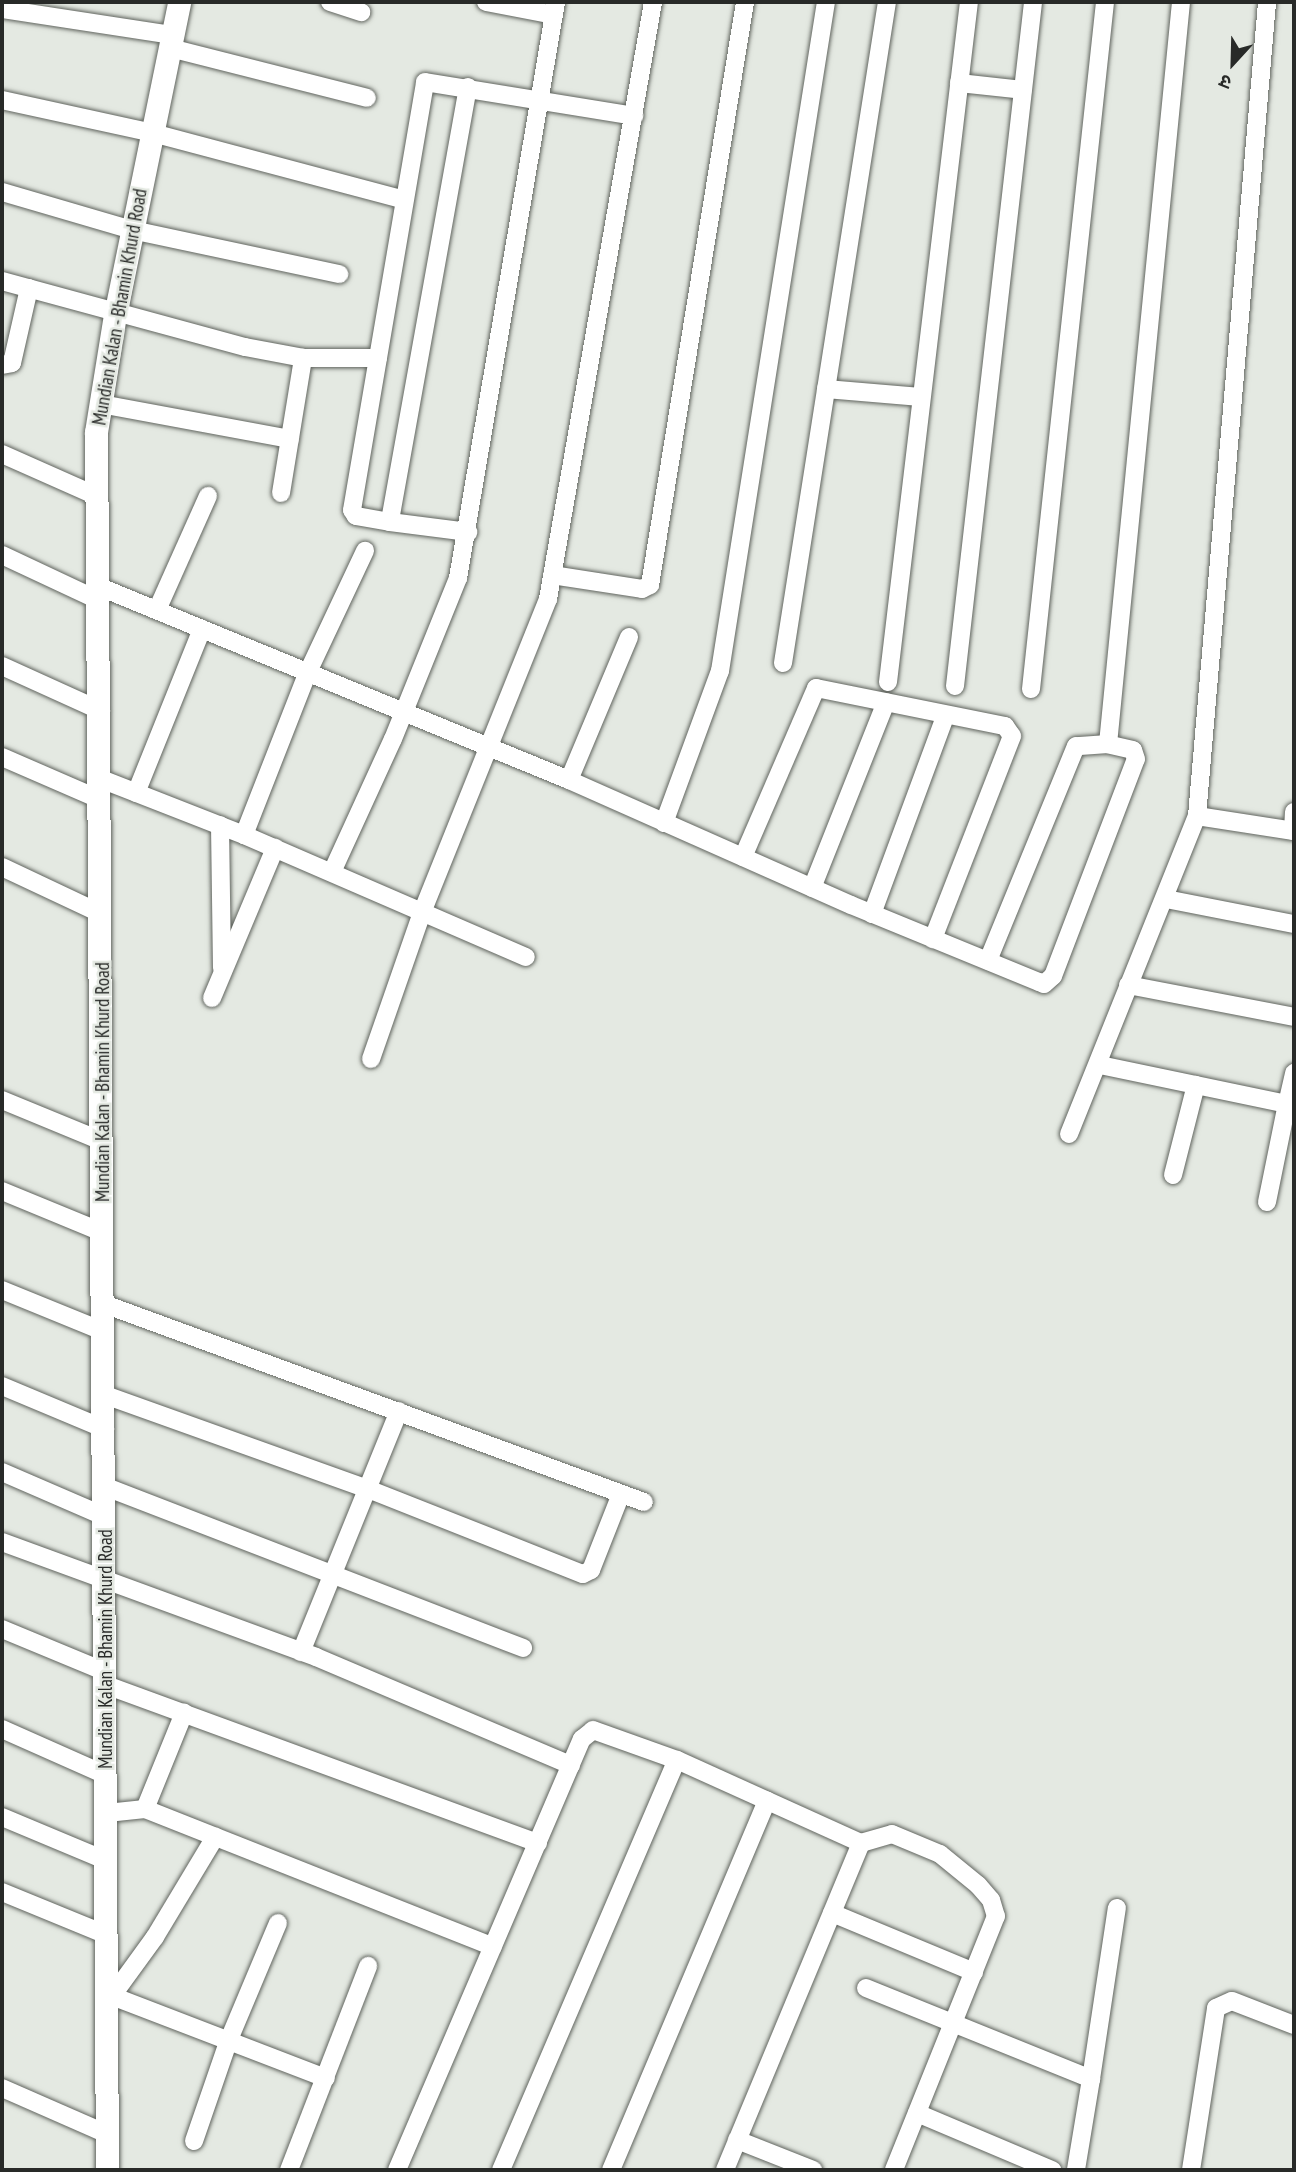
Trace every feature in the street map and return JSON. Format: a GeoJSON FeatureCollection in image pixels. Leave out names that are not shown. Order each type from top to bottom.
{"type":"FeatureCollection","features":[{"type":"Feature","properties":{"kind":"street","name":"Mundian Kalan - Bhamin Khurd Road"},"geometry":{"type":"LineString","coordinates":[[107,2170],[110,2000],[107,1935],[100,594],[96,432],[115,315],[179,2]]}},
{"type":"Feature","properties":{"kind":"street"},"geometry":{"type":"LineString","coordinates":[[330,2],[361,12]]}},
{"type":"Feature","properties":{"kind":"street"},"geometry":{"type":"LineString","coordinates":[[332,872],[405,711],[455,590],[468,532],[555,8],[486,2]]}},
{"type":"Feature","properties":{"kind":"street"},"geometry":{"type":"LineString","coordinates":[[371,1059],[423,910],[544,614],[653,2]]}},
{"type":"Feature","properties":{"kind":"street"},"geometry":{"type":"LineString","coordinates":[[552,575],[642,589],[650,585],[745,2]]}},
{"type":"Feature","properties":{"kind":"street"},"geometry":{"type":"LineString","coordinates":[[664,823],[701,729],[721,662],[827,2]]}},
{"type":"Feature","properties":{"kind":"street"},"geometry":{"type":"LineString","coordinates":[[783,663],[887,2]]}},
{"type":"Feature","properties":{"kind":"street"},"geometry":{"type":"LineString","coordinates":[[888,682],[969,2]]}},
{"type":"Feature","properties":{"kind":"street"},"geometry":{"type":"LineString","coordinates":[[955,686],[1033,2]]}},
{"type":"Feature","properties":{"kind":"street"},"geometry":{"type":"LineString","coordinates":[[1031,689],[1105,2]]}},
{"type":"Feature","properties":{"kind":"street"},"geometry":{"type":"LineString","coordinates":[[1108,744],[1181,2]]}},
{"type":"Feature","properties":{"kind":"street"},"geometry":{"type":"LineString","coordinates":[[1069,1134],[1100,1065],[1128,985],[1166,899],[1197,816],[1267,2]]}},
{"type":"Feature","properties":{"kind":"street"},"geometry":{"type":"LineString","coordinates":[[2,9],[171,42],[367,98]]}},
{"type":"Feature","properties":{"kind":"street"},"geometry":{"type":"LineString","coordinates":[[468,532],[356,516],[352,510],[425,82],[540,97],[634,116]]}},
{"type":"Feature","properties":{"kind":"street"},"geometry":{"type":"LineString","coordinates":[[959,83],[1023,90]]}},
{"type":"Feature","properties":{"kind":"street"},"geometry":{"type":"LineString","coordinates":[[390,522],[468,88]]}},
{"type":"Feature","properties":{"kind":"street"},"geometry":{"type":"LineString","coordinates":[[2,100],[153,133],[404,200]]}},
{"type":"Feature","properties":{"kind":"street"},"geometry":{"type":"LineString","coordinates":[[2,192],[132,230],[339,274]]}},
{"type":"Feature","properties":{"kind":"street"},"geometry":{"type":"LineString","coordinates":[[2,281],[115,315],[303,358],[377,358]]}},
{"type":"Feature","properties":{"kind":"street"},"geometry":{"type":"LineString","coordinates":[[2,365],[12,364],[29,288]]}},
{"type":"Feature","properties":{"kind":"street"},"geometry":{"type":"LineString","coordinates":[[281,493],[303,358]]}},
{"type":"Feature","properties":{"kind":"street"},"geometry":{"type":"LineString","coordinates":[[826,389],[921,397]]}},
{"type":"Feature","properties":{"kind":"street"},"geometry":{"type":"LineString","coordinates":[[101,404],[290,439]]}},
{"type":"Feature","properties":{"kind":"street"},"geometry":{"type":"LineString","coordinates":[[2,454],[99,497]]}},
{"type":"Feature","properties":{"kind":"street"},"geometry":{"type":"LineString","coordinates":[[157,610],[208,496]]}},
{"type":"Feature","properties":{"kind":"street"},"geometry":{"type":"LineString","coordinates":[[244,835],[308,672],[365,551]]}},
{"type":"Feature","properties":{"kind":"street"},"geometry":{"type":"LineString","coordinates":[[2,555],[100,594],[157,610],[405,711],[872,914],[933,939],[1040,982],[1051,980],[1136,759],[1132,749],[1108,744],[1076,746],[988,961]]}},
{"type":"Feature","properties":{"kind":"street"},"geometry":{"type":"LineString","coordinates":[[136,793],[202,629]]}},
{"type":"Feature","properties":{"kind":"street"},"geometry":{"type":"LineString","coordinates":[[569,780],[629,637]]}},
{"type":"Feature","properties":{"kind":"street"},"geometry":{"type":"LineString","coordinates":[[2,666],[101,711]]}},
{"type":"Feature","properties":{"kind":"street"},"geometry":{"type":"LineString","coordinates":[[743,857],[814,689],[886,702],[945,717],[1005,726],[1013,734],[933,939]]}},
{"type":"Feature","properties":{"kind":"street"},"geometry":{"type":"LineString","coordinates":[[812,888],[886,702]]}},
{"type":"Feature","properties":{"kind":"street"},"geometry":{"type":"LineString","coordinates":[[872,914],[945,717]]}},
{"type":"Feature","properties":{"kind":"street"},"geometry":{"type":"LineString","coordinates":[[2,757],[101,790],[136,793],[220,825],[423,910],[526,957]]}},
{"type":"Feature","properties":{"kind":"street"},"geometry":{"type":"LineString","coordinates":[[1197,816],[1294,831],[1294,811]]}},
{"type":"Feature","properties":{"kind":"street"},"geometry":{"type":"LineString","coordinates":[[220,825],[222,975]]}},
{"type":"Feature","properties":{"kind":"street"},"geometry":{"type":"LineString","coordinates":[[212,998],[275,848]]}},
{"type":"Feature","properties":{"kind":"street"},"geometry":{"type":"LineString","coordinates":[[2,867],[102,914]]}},
{"type":"Feature","properties":{"kind":"street"},"geometry":{"type":"LineString","coordinates":[[1166,899],[1294,924]]}},
{"type":"Feature","properties":{"kind":"street"},"geometry":{"type":"LineString","coordinates":[[1128,985],[1294,1017]]}},
{"type":"Feature","properties":{"kind":"street"},"geometry":{"type":"LineString","coordinates":[[1100,1065],[1287,1104]]}},
{"type":"Feature","properties":{"kind":"street"},"geometry":{"type":"LineString","coordinates":[[1267,1202],[1294,1073]]}},
{"type":"Feature","properties":{"kind":"street"},"geometry":{"type":"LineString","coordinates":[[1173,1175],[1196,1085]]}},
{"type":"Feature","properties":{"kind":"street"},"geometry":{"type":"LineString","coordinates":[[2,1100],[104,1142]]}},
{"type":"Feature","properties":{"kind":"street"},"geometry":{"type":"LineString","coordinates":[[2,1191],[104,1233]]}},
{"type":"Feature","properties":{"kind":"street"},"geometry":{"type":"LineString","coordinates":[[2,1290],[105,1332]]}},
{"type":"Feature","properties":{"kind":"street"},"geometry":{"type":"LineString","coordinates":[[104,1304],[643,1502]]}},
{"type":"Feature","properties":{"kind":"street"},"geometry":{"type":"LineString","coordinates":[[2,1387],[105,1429]]}},
{"type":"Feature","properties":{"kind":"street"},"geometry":{"type":"LineString","coordinates":[[105,1395],[368,1489],[583,1574],[591,1570],[621,1494]]}},
{"type":"Feature","properties":{"kind":"street"},"geometry":{"type":"LineString","coordinates":[[301,1652],[399,1411]]}},
{"type":"Feature","properties":{"kind":"street"},"geometry":{"type":"LineString","coordinates":[[2,1472],[106,1517]]}},
{"type":"Feature","properties":{"kind":"street"},"geometry":{"type":"LineString","coordinates":[[106,1487],[523,1648]]}},
{"type":"Feature","properties":{"kind":"street"},"geometry":{"type":"LineString","coordinates":[[2,1542],[106,1584],[301,1652],[571,1765]]}},
{"type":"Feature","properties":{"kind":"street"},"geometry":{"type":"LineString","coordinates":[[2,1629],[184,1713],[538,1843]]}},
{"type":"Feature","properties":{"kind":"street"},"geometry":{"type":"LineString","coordinates":[[145,1809],[184,1713]]}},
{"type":"Feature","properties":{"kind":"street"},"geometry":{"type":"LineString","coordinates":[[2,1730],[106,1775]]}},
{"type":"Feature","properties":{"kind":"street"},"geometry":{"type":"LineString","coordinates":[[397,2170],[582,1739],[593,1730],[677,1760],[861,1843],[892,1834],[917,1842],[978,1885],[991,1900],[996,1916],[894,2170]]}},
{"type":"Feature","properties":{"kind":"street"},"geometry":{"type":"LineString","coordinates":[[500,2170],[677,1760]]}},
{"type":"Feature","properties":{"kind":"street"},"geometry":{"type":"LineString","coordinates":[[611,2170],[767,1801]]}},
{"type":"Feature","properties":{"kind":"street"},"geometry":{"type":"LineString","coordinates":[[107,1813],[145,1809],[493,1947]]}},
{"type":"Feature","properties":{"kind":"street"},"geometry":{"type":"LineString","coordinates":[[2,1817],[107,1861]]}},
{"type":"Feature","properties":{"kind":"street"},"geometry":{"type":"LineString","coordinates":[[215,1837],[155,1937],[110,2000],[326,2078]]}},
{"type":"Feature","properties":{"kind":"street"},"geometry":{"type":"LineString","coordinates":[[725,2170],[861,1843]]}},
{"type":"Feature","properties":{"kind":"street"},"geometry":{"type":"LineString","coordinates":[[2,1892],[107,1935]]}},
{"type":"Feature","properties":{"kind":"street"},"geometry":{"type":"LineString","coordinates":[[1076,2170],[1116,1908]]}},
{"type":"Feature","properties":{"kind":"street"},"geometry":{"type":"LineString","coordinates":[[832,1913],[974,1972]]}},
{"type":"Feature","properties":{"kind":"street"},"geometry":{"type":"LineString","coordinates":[[194,2141],[228,2042],[278,1923]]}},
{"type":"Feature","properties":{"kind":"street"},"geometry":{"type":"LineString","coordinates":[[289,2170],[368,1966]]}},
{"type":"Feature","properties":{"kind":"street"},"geometry":{"type":"LineString","coordinates":[[866,1987],[952,2025],[1091,2079]]}},
{"type":"Feature","properties":{"kind":"street"},"geometry":{"type":"LineString","coordinates":[[1191,2170],[1216,2008],[1232,2001],[1294,2025]]}},
{"type":"Feature","properties":{"kind":"street"},"geometry":{"type":"LineString","coordinates":[[2,2088],[107,2134]]}},
{"type":"Feature","properties":{"kind":"street"},"geometry":{"type":"LineString","coordinates":[[917,2113],[1052,2170]]}},
{"type":"Feature","properties":{"kind":"street"},"geometry":{"type":"LineString","coordinates":[[737,2140],[813,2170]]}}]}
